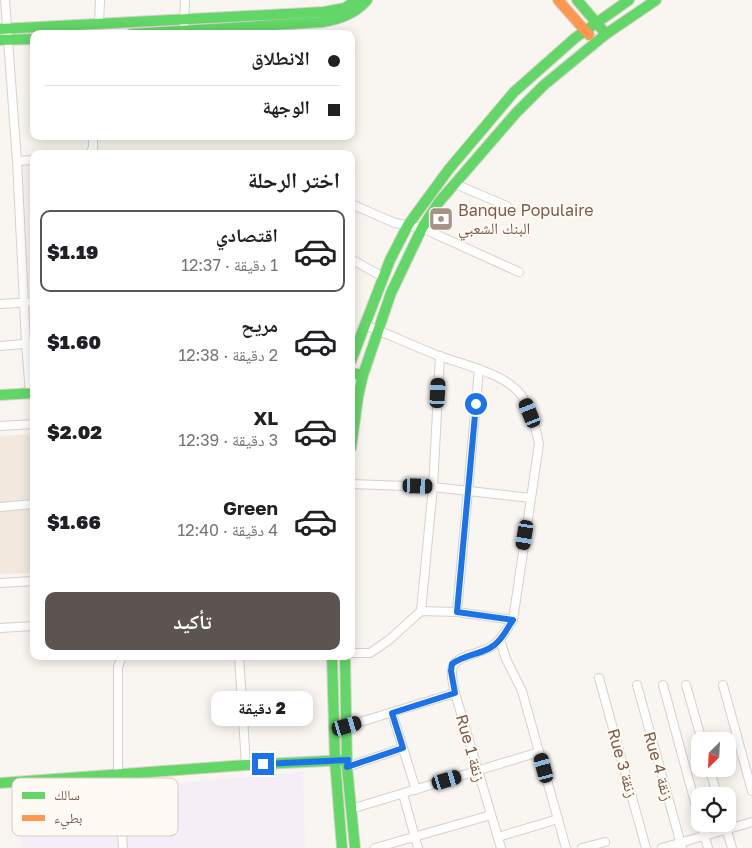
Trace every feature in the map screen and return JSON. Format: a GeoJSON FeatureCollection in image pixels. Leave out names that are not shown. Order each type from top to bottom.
{"type":"FeatureCollection","features":[{"type":"Feature","properties":{"kind":"main road"},"geometry":{"type":"LineString","coordinates":[[3,29],[324,12],[345,8],[356,0]]}},
{"type":"Feature","properties":{"kind":"main road"},"geometry":{"type":"LineString","coordinates":[[213,30],[314,23],[330,20],[352,14],[363,6],[367,0]]}},
{"type":"Feature","properties":{"kind":"main road"},"geometry":{"type":"LineString","coordinates":[[558,0],[595,43]]}},
{"type":"Feature","properties":{"kind":"main road"},"geometry":{"type":"LineString","coordinates":[[577,0],[606,34]]}},
{"type":"Feature","properties":{"kind":"main road"},"geometry":{"type":"LineString","coordinates":[[355,351],[390,260],[408,225],[449,169],[514,92],[585,31],[629,0]]}},
{"type":"Feature","properties":{"kind":"main road"},"geometry":{"type":"LineString","coordinates":[[355,419],[364,375],[391,292],[422,228],[439,202],[516,113],[544,86],[606,34],[656,0]]}},
{"type":"Feature","properties":{"kind":"main road"},"geometry":{"type":"LineString","coordinates":[[4,40],[30,39]]}},
{"type":"Feature","properties":{"kind":"main road"},"geometry":{"type":"LineString","coordinates":[[355,374],[364,375]]}},
{"type":"Feature","properties":{"kind":"main road"},"geometry":{"type":"LineString","coordinates":[[0,395],[30,393]]}},
{"type":"Feature","properties":{"kind":"main road"},"geometry":{"type":"LineString","coordinates":[[332,660],[335,761],[342,848]]}},
{"type":"Feature","properties":{"kind":"main road"},"geometry":{"type":"LineString","coordinates":[[345,660],[347,764],[355,848]]}},
{"type":"Feature","properties":{"kind":"main road"},"geometry":{"type":"LineString","coordinates":[[66,778],[246,765],[335,761],[347,764]]}},
{"type":"Feature","properties":{"kind":"street"},"geometry":{"type":"LineString","coordinates":[[0,346],[30,343],[24,302],[17,161],[3,29],[5,0]]}},
{"type":"Feature","properties":{"kind":"street"},"geometry":{"type":"LineString","coordinates":[[99,23],[100,0]]}},
{"type":"Feature","properties":{"kind":"street"},"geometry":{"type":"LineString","coordinates":[[184,30],[185,0]]}},
{"type":"Feature","properties":{"kind":"street"},"geometry":{"type":"LineString","coordinates":[[17,161],[30,160]]}},
{"type":"Feature","properties":{"kind":"street"},"geometry":{"type":"LineString","coordinates":[[455,184],[507,206]]}},
{"type":"Feature","properties":{"kind":"street"},"geometry":{"type":"LineString","coordinates":[[355,206],[395,223],[422,228],[519,272]]}},
{"type":"Feature","properties":{"kind":"street"},"geometry":{"type":"LineString","coordinates":[[355,261],[384,278]]}},
{"type":"Feature","properties":{"kind":"street"},"geometry":{"type":"LineString","coordinates":[[0,304],[30,302]]}},
{"type":"Feature","properties":{"kind":"street"},"geometry":{"type":"LineString","coordinates":[[355,653],[370,653],[421,612],[457,612],[513,620],[539,444],[533,421],[523,397],[505,381],[365,325]]}},
{"type":"Feature","properties":{"kind":"street"},"geometry":{"type":"LineString","coordinates":[[421,612],[433,486],[440,356]]}},
{"type":"Feature","properties":{"kind":"street"},"geometry":{"type":"LineString","coordinates":[[457,612],[479,369]]}},
{"type":"Feature","properties":{"kind":"street"},"geometry":{"type":"LineString","coordinates":[[0,426],[30,424]]}},
{"type":"Feature","properties":{"kind":"street"},"geometry":{"type":"LineString","coordinates":[[355,484],[433,486],[531,498]]}},
{"type":"Feature","properties":{"kind":"street"},"geometry":{"type":"LineString","coordinates":[[0,506],[30,504]]}},
{"type":"Feature","properties":{"kind":"street"},"geometry":{"type":"LineString","coordinates":[[0,583],[30,581]]}},
{"type":"Feature","properties":{"kind":"street","name":"Rue 1 زنقة"},"geometry":{"type":"LineString","coordinates":[[501,848],[455,693],[451,671],[452,664],[466,655],[489,648],[500,640],[513,620]]}},
{"type":"Feature","properties":{"kind":"street"},"geometry":{"type":"LineString","coordinates":[[0,628],[30,626]]}},
{"type":"Feature","properties":{"kind":"street"},"geometry":{"type":"LineString","coordinates":[[500,640],[506,659],[522,691],[566,848]]}},
{"type":"Feature","properties":{"kind":"street"},"geometry":{"type":"LineString","coordinates":[[118,778],[118,667],[121,660]]}},
{"type":"Feature","properties":{"kind":"street"},"geometry":{"type":"LineString","coordinates":[[239,660],[246,765]]}},
{"type":"Feature","properties":{"kind":"street","name":"Rue 3 زنقة"},"geometry":{"type":"LineString","coordinates":[[599,678],[646,848]]}},
{"type":"Feature","properties":{"kind":"street","name":"Rue 4 زنقة"},"geometry":{"type":"LineString","coordinates":[[637,685],[681,846]]}},
{"type":"Feature","properties":{"kind":"street"},"geometry":{"type":"LineString","coordinates":[[663,685],[691,789]]}},
{"type":"Feature","properties":{"kind":"street"},"geometry":{"type":"LineString","coordinates":[[686,685],[699,732]]}},
{"type":"Feature","properties":{"kind":"street"},"geometry":{"type":"LineString","coordinates":[[723,685],[752,791]]}},
{"type":"Feature","properties":{"kind":"street"},"geometry":{"type":"LineString","coordinates":[[347,726],[455,693]]}},
{"type":"Feature","properties":{"kind":"street"},"geometry":{"type":"LineString","coordinates":[[392,713],[416,790]]}},
{"type":"Feature","properties":{"kind":"street"},"geometry":{"type":"LineString","coordinates":[[347,764],[403,748]]}},
{"type":"Feature","properties":{"kind":"street"},"geometry":{"type":"LineString","coordinates":[[351,810],[539,752]]}},
{"type":"Feature","properties":{"kind":"street"},"geometry":{"type":"LineString","coordinates":[[403,794],[418,848]]}},
{"type":"Feature","properties":{"kind":"street"},"geometry":{"type":"LineString","coordinates":[[375,848],[491,815]]}},
{"type":"Feature","properties":{"kind":"street"},"geometry":{"type":"LineString","coordinates":[[498,837],[558,819]]}},
{"type":"Feature","properties":{"kind":"street"},"geometry":{"type":"LineString","coordinates":[[736,824],[752,822]]}},
{"type":"Feature","properties":{"kind":"street"},"geometry":{"type":"LineString","coordinates":[[703,832],[708,848]]}},
{"type":"Feature","properties":{"kind":"street"},"geometry":{"type":"LineString","coordinates":[[662,848],[681,846],[713,832]]}},
{"type":"Feature","properties":{"kind":"street"},"geometry":{"type":"LineString","coordinates":[[728,832],[732,848]]}},
{"type":"Feature","properties":{"kind":"street"},"geometry":{"type":"LineString","coordinates":[[582,848],[605,842]]}},
{"type":"Feature","properties":{"kind":"shaded area"},"geometry":{"type":"Polygon","coordinates":[[[30,434],[30,573],[0,574],[0,436],[30,434]]]}},
{"type":"Feature","properties":{"kind":"shaded area"},"geometry":{"type":"Polygon","coordinates":[[[303,772],[305,848],[21,848],[20,836],[178,836],[178,782],[303,772]]]}},
{"type":"Feature","properties":{"kind":"traffic: fast"},"geometry":{"type":"LineString","coordinates":[[0,29],[324,12],[345,8],[356,0]]}},
{"type":"Feature","properties":{"kind":"traffic: fast"},"geometry":{"type":"LineString","coordinates":[[195,30],[322,22],[347,15],[367,0]]}},
{"type":"Feature","properties":{"kind":"traffic: fast"},"geometry":{"type":"LineString","coordinates":[[577,0],[606,34]]}},
{"type":"Feature","properties":{"kind":"traffic: fast"},"geometry":{"type":"LineString","coordinates":[[355,351],[390,260],[408,225],[449,169],[514,92],[575,38],[629,0]]}},
{"type":"Feature","properties":{"kind":"traffic: fast"},"geometry":{"type":"LineString","coordinates":[[355,419],[363,375],[391,293],[422,228],[439,202],[516,113],[544,85],[606,34],[656,0]]}},
{"type":"Feature","properties":{"kind":"traffic: fast"},"geometry":{"type":"LineString","coordinates":[[0,40],[30,39]]}},
{"type":"Feature","properties":{"kind":"traffic: fast"},"geometry":{"type":"LineString","coordinates":[[355,374],[363,375]]}},
{"type":"Feature","properties":{"kind":"traffic: fast"},"geometry":{"type":"LineString","coordinates":[[0,395],[30,393]]}},
{"type":"Feature","properties":{"kind":"traffic: fast"},"geometry":{"type":"LineString","coordinates":[[332,660],[335,761],[342,848]]}},
{"type":"Feature","properties":{"kind":"traffic: fast"},"geometry":{"type":"LineString","coordinates":[[345,660],[347,767],[355,848]]}},
{"type":"Feature","properties":{"kind":"traffic: fast"},"geometry":{"type":"LineString","coordinates":[[68,778],[246,765],[347,760]]}},
{"type":"Feature","properties":{"kind":"traffic: fast"},"geometry":{"type":"LineString","coordinates":[[0,783],[12,782]]}},
{"type":"Feature","properties":{"kind":"traffic: slow"},"geometry":{"type":"LineString","coordinates":[[558,0],[589,35]]}},
{"type":"Feature","properties":{"kind":"place","name":"Banque Populaire البنك الشعبي"},"geometry":{"type":"Point","coordinates":[441,219]}},
{"type":"Feature","properties":{"kind":"route"},"geometry":{"type":"LineString","coordinates":[[263,764],[348,760],[347,767],[403,748],[392,713],[455,693],[451,671],[452,664],[466,655],[489,648],[500,640],[513,620],[457,612],[476,404]]}}]}
